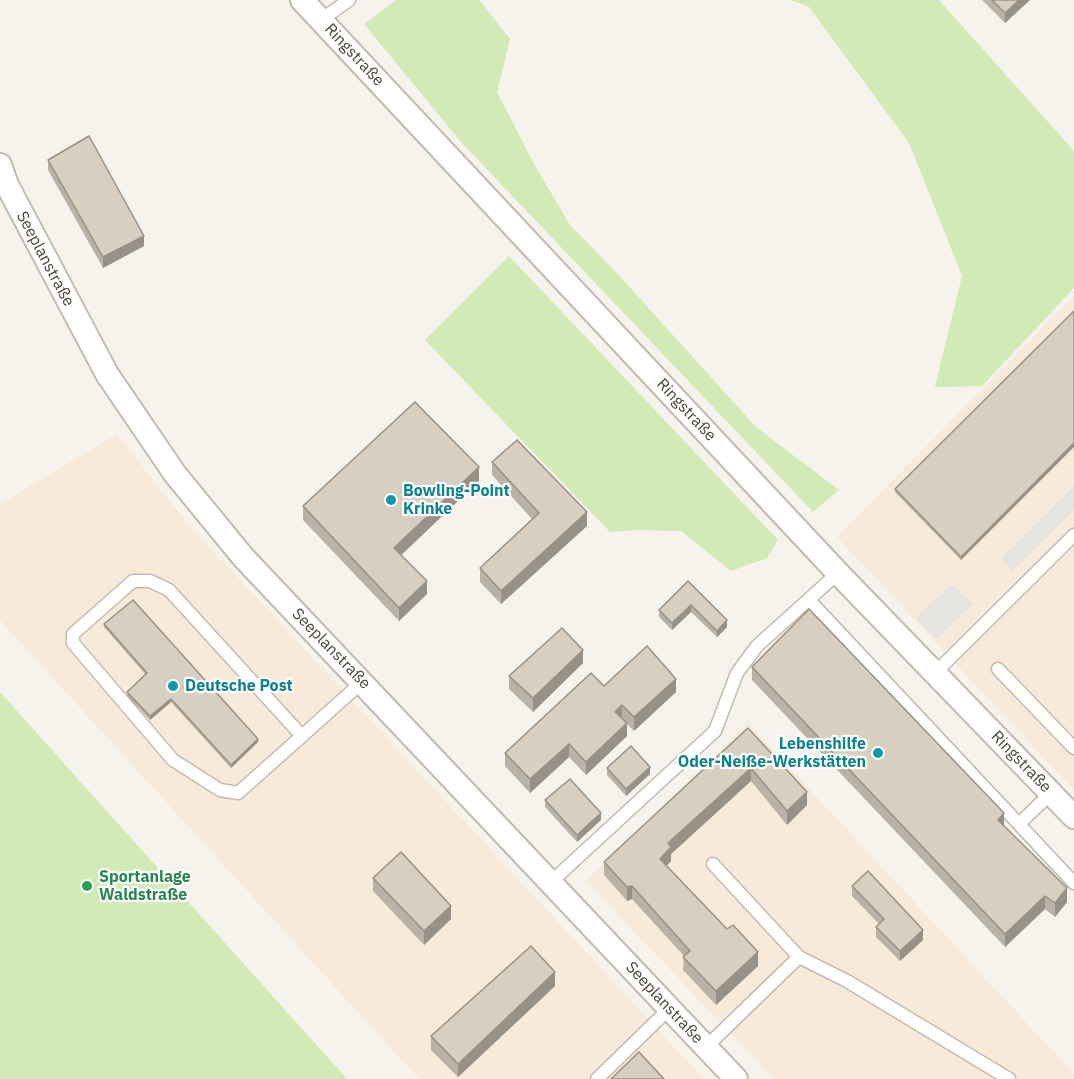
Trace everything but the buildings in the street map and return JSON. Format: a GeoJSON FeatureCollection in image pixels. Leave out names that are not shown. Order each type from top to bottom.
{"type":"FeatureCollection","features":[{"type":"Feature","properties":{"kind":"street","name":"Ringstraße"},"geometry":{"type":"LineString","coordinates":[[302,0],[838,573],[1074,817]]}},
{"type":"Feature","properties":{"kind":"street","name":"Seeplanstraße"},"geometry":{"type":"LineString","coordinates":[[0,165],[7,185],[107,374],[175,474],[243,557],[736,1079]]}},
{"type":"Feature","properties":{"kind":"lane"},"geometry":{"type":"LineString","coordinates":[[321,20],[349,0]]}},
{"type":"Feature","properties":{"kind":"lane"},"geometry":{"type":"LineString","coordinates":[[935,673],[1074,535]]}},
{"type":"Feature","properties":{"kind":"lane"},"geometry":{"type":"LineString","coordinates":[[551,882],[716,731],[737,674],[757,646],[838,573]]}},
{"type":"Feature","properties":{"kind":"lane"},"geometry":{"type":"LineString","coordinates":[[302,736],[169,590],[150,581],[133,581],[73,634],[73,643],[173,760],[220,790],[238,793],[302,736],[362,681]]}},
{"type":"Feature","properties":{"kind":"lane"},"geometry":{"type":"LineString","coordinates":[[809,600],[1074,883]]}},
{"type":"Feature","properties":{"kind":"lane"},"geometry":{"type":"LineString","coordinates":[[998,669],[1074,748]]}},
{"type":"Feature","properties":{"kind":"lane"},"geometry":{"type":"LineString","coordinates":[[1019,824],[1051,793]]}},
{"type":"Feature","properties":{"kind":"lane"},"geometry":{"type":"LineString","coordinates":[[713,864],[799,957],[847,981],[1009,1079]]}},
{"type":"Feature","properties":{"kind":"lane"},"geometry":{"type":"LineString","coordinates":[[706,1047],[799,957]]}},
{"type":"Feature","properties":{"kind":"lane"},"geometry":{"type":"LineString","coordinates":[[597,1079],[670,1008]]}},
{"type":"Feature","properties":{"kind":"shaded area"},"geometry":{"type":"Polygon","coordinates":[[[1074,296],[1074,790],[837,537],[1074,296]]]}},
{"type":"Feature","properties":{"kind":"shaded area"},"geometry":{"type":"Polygon","coordinates":[[[117,434],[187,523],[704,1079],[419,1079],[0,620],[0,504],[117,434]]]}},
{"type":"Feature","properties":{"kind":"shaded area"},"geometry":{"type":"Polygon","coordinates":[[[1074,486],[1074,510],[1012,571],[1001,558],[1074,486]]]}},
{"type":"Feature","properties":{"kind":"shaded area"},"geometry":{"type":"Polygon","coordinates":[[[952,584],[973,604],[936,639],[916,618],[952,584]]]}},
{"type":"Feature","properties":{"kind":"shaded area"},"geometry":{"type":"Polygon","coordinates":[[[748,723],[1074,1074],[1074,1079],[774,1079],[586,881],[748,723]]]}},
{"type":"Feature","properties":{"kind":"green space"},"geometry":{"type":"Polygon","coordinates":[[[396,0],[480,0],[510,39],[497,92],[534,164],[570,225],[615,271],[756,427],[839,490],[813,512],[461,142],[364,24],[396,0]]]}},
{"type":"Feature","properties":{"kind":"green space"},"geometry":{"type":"Polygon","coordinates":[[[791,0],[939,0],[1074,151],[1074,288],[982,386],[935,387],[962,276],[909,143],[809,7],[791,0]]]}},
{"type":"Feature","properties":{"kind":"green space"},"geometry":{"type":"Polygon","coordinates":[[[509,256],[778,540],[767,558],[731,571],[681,531],[610,532],[425,340],[509,256]]]}},
{"type":"Feature","properties":{"kind":"green space","name":"Sportanlage Waldstraße"},"geometry":{"type":"Polygon","coordinates":[[[0,692],[347,1079],[0,1079],[0,692]]]}},
{"type":"Feature","properties":{"kind":"place","name":"Bowling-Point Krinke"},"geometry":{"type":"Point","coordinates":[391,500]}},
{"type":"Feature","properties":{"kind":"place","name":"Deutsche Post"},"geometry":{"type":"Point","coordinates":[173,686]}},
{"type":"Feature","properties":{"kind":"place","name":"Lebenshilfe Oder-Neiße-Werkstätten"},"geometry":{"type":"Point","coordinates":[878,753]}},
{"type":"Feature","properties":{"kind":"place","name":"Sportanlage Waldstraße"},"geometry":{"type":"Point","coordinates":[87,886]}}]}
